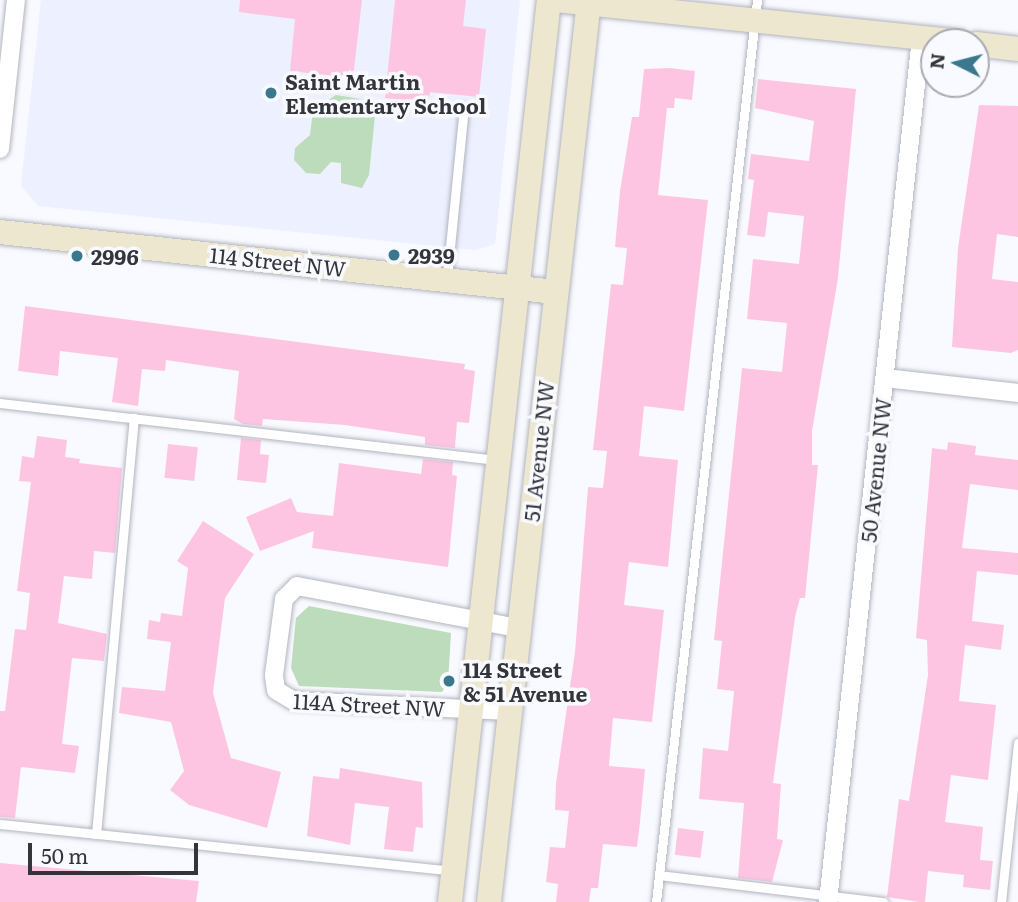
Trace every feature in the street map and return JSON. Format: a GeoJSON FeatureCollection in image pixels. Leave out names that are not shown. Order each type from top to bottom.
{"type":"FeatureCollection","features":[{"type":"Feature","properties":{"kind":"main road","name":"51 Avenue NW"},"geometry":{"type":"LineString","coordinates":[[450,902],[550,0]]}},
{"type":"Feature","properties":{"kind":"main road"},"geometry":{"type":"LineString","coordinates":[[556,0],[756,11],[920,38]]}},
{"type":"Feature","properties":{"kind":"main road","name":"51 Avenue NW"},"geometry":{"type":"LineString","coordinates":[[489,902],[589,1]]}},
{"type":"Feature","properties":{"kind":"main road"},"geometry":{"type":"LineString","coordinates":[[990,46],[1018,49]]}},
{"type":"Feature","properties":{"kind":"main road","name":"114 Street NW"},"geometry":{"type":"LineString","coordinates":[[0,232],[556,292]]}},
{"type":"Feature","properties":{"kind":"street"},"geometry":{"type":"LineString","coordinates":[[0,149],[16,0]]}},
{"type":"Feature","properties":{"kind":"street","name":"50 Avenue NW"},"geometry":{"type":"LineString","coordinates":[[829,899],[920,48]]}},
{"type":"Feature","properties":{"kind":"street"},"geometry":{"type":"LineString","coordinates":[[886,378],[1018,393]]}},
{"type":"Feature","properties":{"kind":"street","name":"114A Street NW"},"geometry":{"type":"LineString","coordinates":[[509,711],[283,699],[276,690],[276,662],[284,598],[297,586],[482,618],[518,628]]}},
{"type":"Feature","properties":{"kind":"lane"},"geometry":{"type":"LineString","coordinates":[[656,902],[756,11]]}},
{"type":"Feature","properties":{"kind":"lane"},"geometry":{"type":"LineString","coordinates":[[447,279],[464,108]]}},
{"type":"Feature","properties":{"kind":"lane"},"geometry":{"type":"LineString","coordinates":[[0,403],[499,460]]}},
{"type":"Feature","properties":{"kind":"lane"},"geometry":{"type":"LineString","coordinates":[[96,834],[134,418]]}},
{"type":"Feature","properties":{"kind":"lane"},"geometry":{"type":"LineString","coordinates":[[1000,902],[1018,743]]}},
{"type":"Feature","properties":{"kind":"lane"},"geometry":{"type":"LineString","coordinates":[[0,824],[453,872]]}},
{"type":"Feature","properties":{"kind":"lane"},"geometry":{"type":"LineString","coordinates":[[659,875],[829,899],[883,902]]}},
{"type":"Feature","properties":{"kind":"shaded area","name":"Saint Martin Elementary School"},"geometry":{"type":"Polygon","coordinates":[[[41,0],[520,0],[495,244],[475,250],[38,206],[21,186],[41,0]]]}},
{"type":"Feature","properties":{"kind":"green space"},"geometry":{"type":"Polygon","coordinates":[[[336,95],[361,99],[375,115],[369,175],[362,188],[341,183],[341,163],[331,162],[320,174],[306,173],[294,160],[295,148],[310,135],[313,110],[336,95]]]}},
{"type":"Feature","properties":{"kind":"green space"},"geometry":{"type":"Polygon","coordinates":[[[309,606],[451,633],[448,683],[442,692],[299,686],[291,668],[296,618],[309,606]]]}},
{"type":"Feature","properties":{"kind":"building"},"geometry":{"type":"Polygon","coordinates":[[[240,0],[362,0],[353,78],[290,71],[295,19],[239,12],[240,0]]]}},
{"type":"Feature","properties":{"kind":"building"},"geometry":{"type":"Polygon","coordinates":[[[395,0],[466,0],[463,26],[486,29],[479,97],[430,92],[428,103],[385,98],[395,0]]]}},
{"type":"Feature","properties":{"kind":"building"},"geometry":{"type":"Polygon","coordinates":[[[644,69],[695,71],[692,100],[675,98],[674,108],[667,108],[658,195],[708,200],[684,411],[644,406],[639,456],[678,460],[668,567],[629,562],[624,605],[664,610],[652,722],[613,718],[609,766],[645,769],[637,847],[603,844],[598,888],[591,888],[589,902],[556,902],[558,884],[546,882],[550,847],[565,848],[569,811],[555,810],[556,783],[575,652],[588,487],[603,488],[607,451],[593,450],[611,284],[623,285],[627,248],[615,247],[620,191],[632,117],[639,117],[644,69]]]}},
{"type":"Feature","properties":{"kind":"building"},"geometry":{"type":"Polygon","coordinates":[[[758,79],[856,89],[838,278],[812,431],[812,465],[818,465],[805,598],[800,598],[795,617],[773,783],[781,784],[777,839],[783,840],[772,882],[738,878],[744,803],[699,799],[703,748],[728,751],[734,691],[717,689],[722,641],[714,640],[742,368],[782,372],[787,323],[747,319],[753,259],[799,264],[804,216],[768,212],[765,237],[747,235],[754,180],[748,179],[751,154],[809,161],[814,121],[755,108],[758,79]]]}},
{"type":"Feature","properties":{"kind":"building"},"geometry":{"type":"Polygon","coordinates":[[[979,105],[1018,106],[1018,237],[997,234],[992,279],[1018,282],[1018,350],[1011,353],[952,347],[958,248],[979,105]]]}},
{"type":"Feature","properties":{"kind":"building"},"geometry":{"type":"Polygon","coordinates":[[[25,306],[465,364],[464,369],[475,371],[469,423],[457,422],[455,448],[425,445],[425,437],[345,425],[263,419],[262,426],[243,424],[234,419],[239,371],[166,360],[165,371],[142,369],[138,406],[112,402],[118,358],[60,351],[58,376],[18,371],[25,306]]]}},
{"type":"Feature","properties":{"kind":"building"},"geometry":{"type":"Polygon","coordinates":[[[37,436],[67,440],[65,457],[80,459],[79,463],[122,468],[115,553],[94,551],[92,579],[64,576],[58,623],[107,634],[104,661],[72,658],[62,744],[79,746],[75,773],[21,767],[15,818],[0,817],[0,711],[5,711],[15,629],[26,630],[30,593],[17,591],[31,482],[19,481],[22,456],[34,458],[37,436]]]}},
{"type":"Feature","properties":{"kind":"building"},"geometry":{"type":"Polygon","coordinates":[[[241,438],[261,440],[260,454],[269,455],[266,483],[237,480],[241,438]]]}},
{"type":"Feature","properties":{"kind":"building"},"geometry":{"type":"Polygon","coordinates":[[[948,442],[976,446],[975,455],[1018,460],[1018,490],[970,484],[962,548],[1018,553],[1018,575],[977,571],[972,621],[1004,625],[1001,650],[965,645],[959,701],[996,705],[988,780],[951,775],[945,822],[983,827],[980,860],[993,861],[990,890],[963,887],[964,875],[928,871],[925,902],[920,902],[887,897],[899,799],[909,801],[928,675],[927,640],[916,638],[932,448],[947,450],[948,442]]]}},
{"type":"Feature","properties":{"kind":"building"},"geometry":{"type":"Polygon","coordinates":[[[168,444],[198,447],[194,481],[164,478],[168,444]]]}},
{"type":"Feature","properties":{"kind":"building"},"geometry":{"type":"Polygon","coordinates":[[[423,459],[453,462],[452,475],[457,476],[448,567],[312,548],[314,531],[260,551],[246,517],[291,498],[297,512],[333,516],[339,463],[421,474],[423,459]]]}},
{"type":"Feature","properties":{"kind":"building"},"geometry":{"type":"Polygon","coordinates":[[[203,521],[254,554],[225,598],[213,693],[231,758],[281,772],[267,828],[189,805],[170,790],[184,771],[171,722],[119,713],[122,687],[165,691],[171,642],[147,639],[149,620],[160,622],[161,613],[182,616],[188,568],[177,561],[203,521]]]}},
{"type":"Feature","properties":{"kind":"building"},"geometry":{"type":"Polygon","coordinates":[[[340,768],[422,782],[423,828],[416,827],[413,852],[384,849],[389,807],[355,803],[350,845],[307,836],[313,776],[339,779],[340,768]]]}},
{"type":"Feature","properties":{"kind":"building"},"geometry":{"type":"Polygon","coordinates":[[[678,828],[704,831],[701,858],[675,855],[678,828]]]}},
{"type":"Feature","properties":{"kind":"building"},"geometry":{"type":"Polygon","coordinates":[[[0,863],[199,881],[196,902],[0,902],[0,863]]]}},
{"type":"Feature","properties":{"kind":"place","name":"Saint Martin Elementary School"},"geometry":{"type":"Point","coordinates":[271,93]}},
{"type":"Feature","properties":{"kind":"place","name":"2939"},"geometry":{"type":"Point","coordinates":[394,255]}},
{"type":"Feature","properties":{"kind":"place","name":"2996"},"geometry":{"type":"Point","coordinates":[77,256]}},
{"type":"Feature","properties":{"kind":"place","name":"114 Street & 51 Avenue"},"geometry":{"type":"Point","coordinates":[449,681]}}]}
